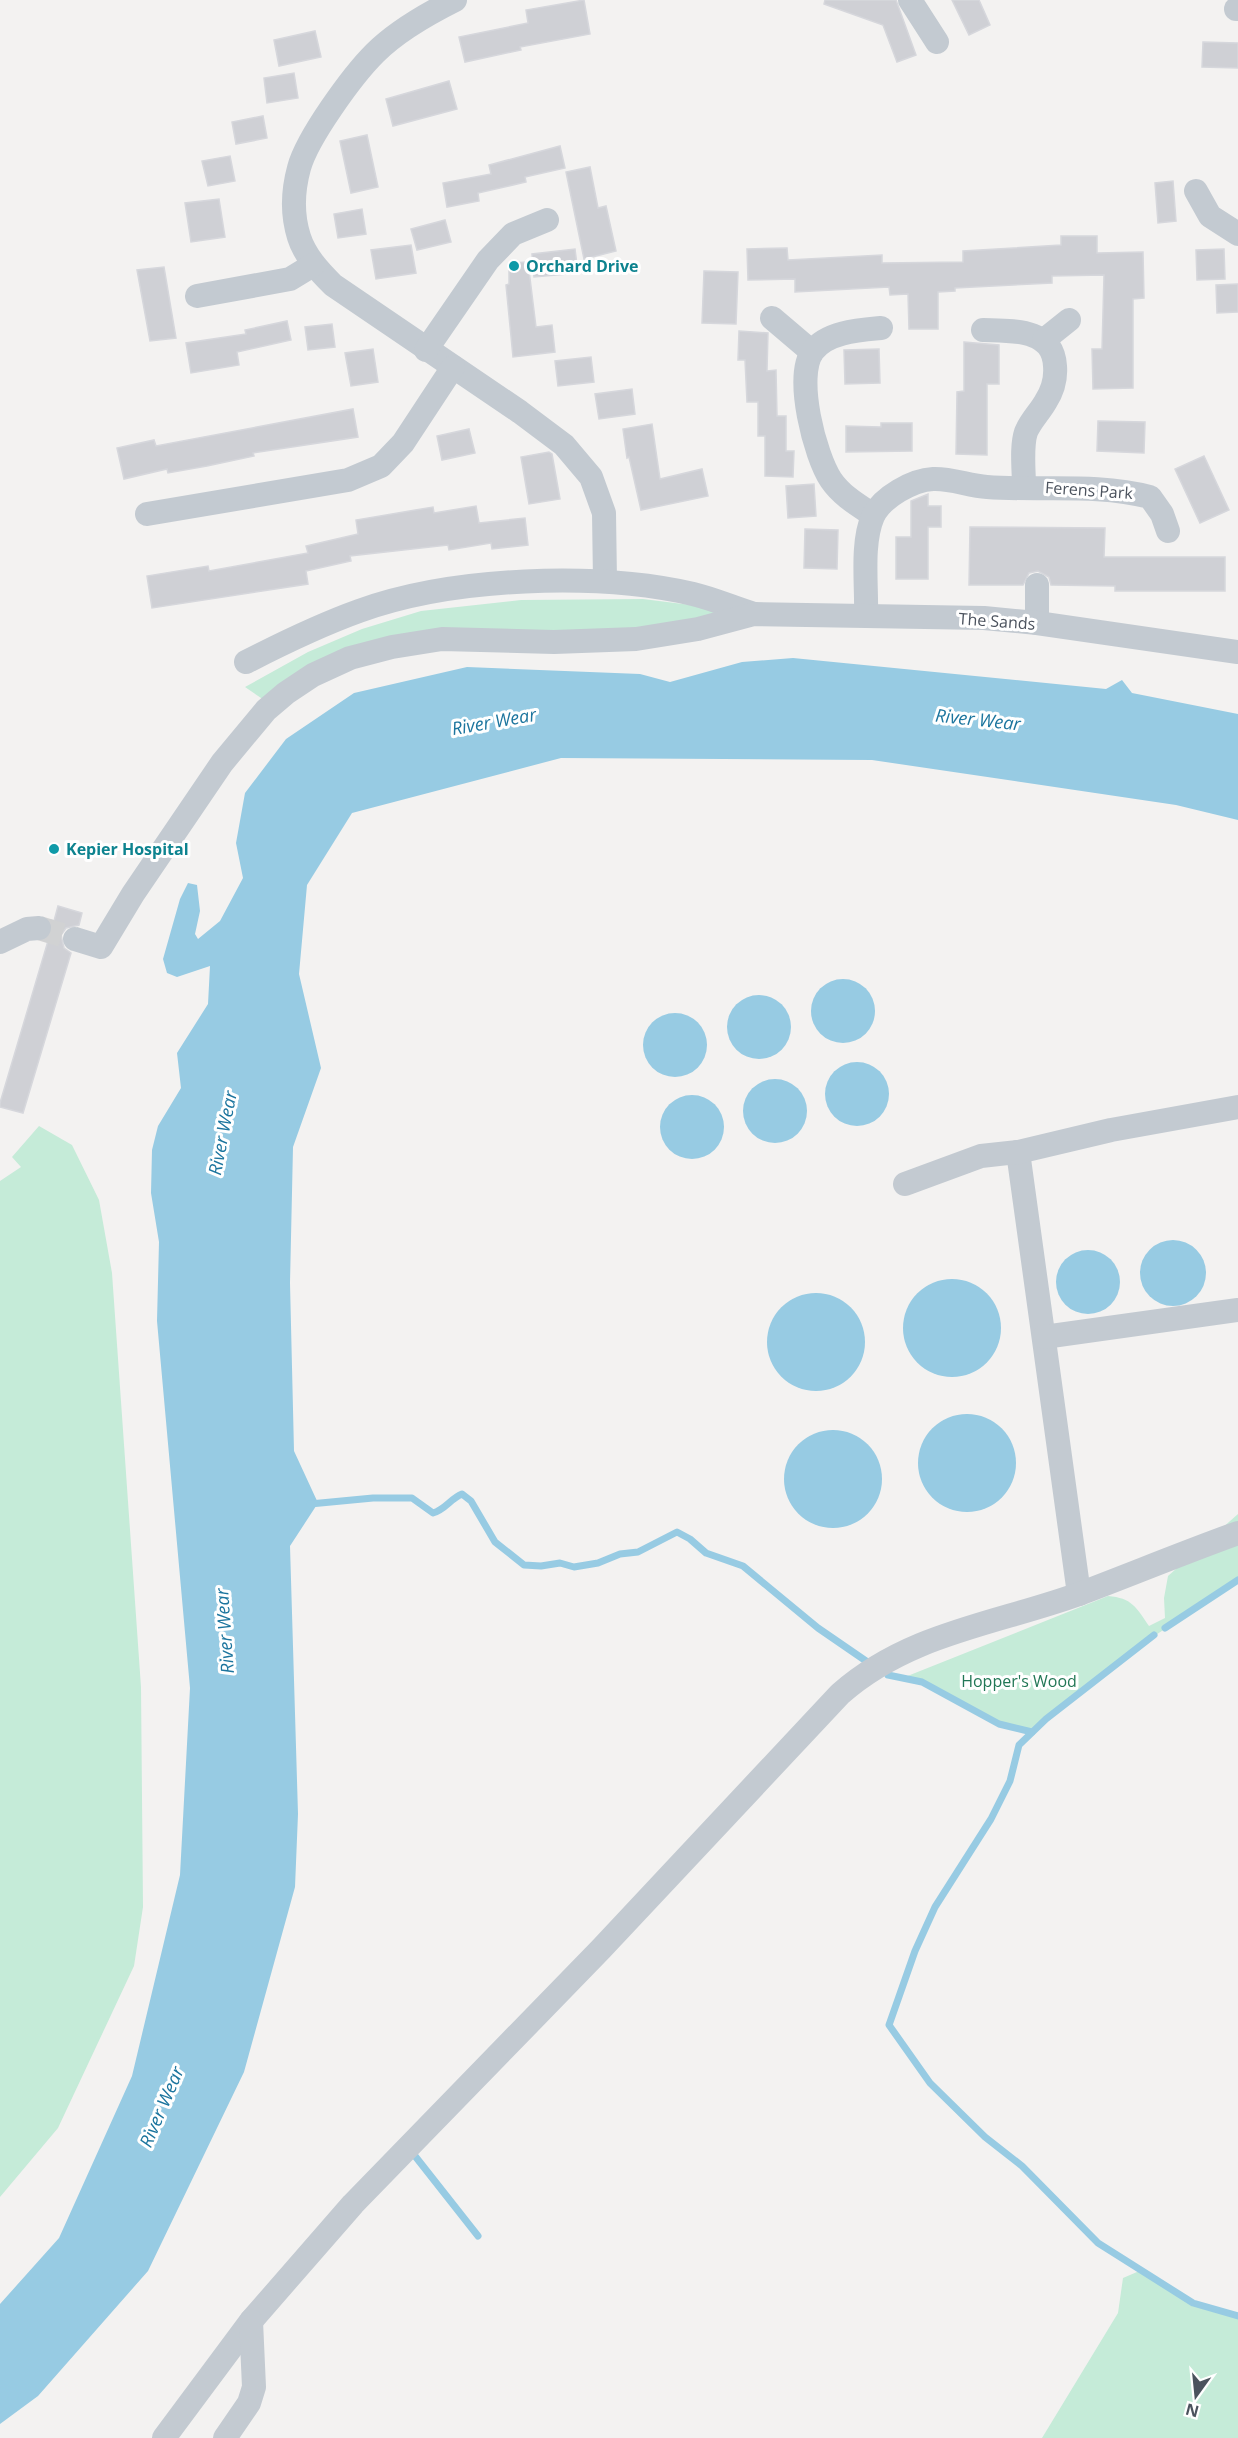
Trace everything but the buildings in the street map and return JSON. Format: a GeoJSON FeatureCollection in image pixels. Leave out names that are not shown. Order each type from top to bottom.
{"type":"FeatureCollection","features":[{"type":"Feature","properties":{"kind":"street"},"geometry":{"type":"LineString","coordinates":[[455,0],[424,16],[375,53],[315,134],[299,167],[294,204],[299,236],[313,264],[333,285],[520,412],[564,445],[591,477],[604,513],[605,581]]}},
{"type":"Feature","properties":{"kind":"street"},"geometry":{"type":"LineString","coordinates":[[910,0],[937,42]]}},
{"type":"Feature","properties":{"kind":"street"},"geometry":{"type":"LineString","coordinates":[[1196,190],[1210,216],[1238,234]]}},
{"type":"Feature","properties":{"kind":"street"},"geometry":{"type":"LineString","coordinates":[[426,350],[488,260],[513,234],[547,220]]}},
{"type":"Feature","properties":{"kind":"street"},"geometry":{"type":"LineString","coordinates":[[197,296],[290,279],[313,264]]}},
{"type":"Feature","properties":{"kind":"street"},"geometry":{"type":"LineString","coordinates":[[772,318],[812,352]]}},
{"type":"Feature","properties":{"kind":"street"},"geometry":{"type":"LineString","coordinates":[[983,330],[1014,331],[1044,340],[1069,320]]}},
{"type":"Feature","properties":{"kind":"street"},"geometry":{"type":"LineString","coordinates":[[866,615],[867,542],[873,515],[845,496],[831,479],[822,459],[807,406],[806,372],[812,352],[831,337],[881,328]]}},
{"type":"Feature","properties":{"kind":"street","name":"Ferens Park"},"geometry":{"type":"LineString","coordinates":[[1024,487],[1025,434],[1035,414],[1046,401],[1056,378],[1055,356],[1044,340]]}},
{"type":"Feature","properties":{"kind":"street"},"geometry":{"type":"LineString","coordinates":[[147,514],[348,480],[381,466],[403,443],[453,367]]}},
{"type":"Feature","properties":{"kind":"street","name":"Ferens Park"},"geometry":{"type":"LineString","coordinates":[[873,515],[886,500],[908,486],[933,478],[986,487],[1126,491],[1150,497],[1162,514],[1168,531]]}},
{"type":"Feature","properties":{"kind":"street"},"geometry":{"type":"LineString","coordinates":[[246,662],[359,610],[420,594],[523,581],[605,581],[694,594],[754,614]]}},
{"type":"Feature","properties":{"kind":"street"},"geometry":{"type":"LineString","coordinates":[[1037,585],[1037,623]]}},
{"type":"Feature","properties":{"kind":"street"},"geometry":{"type":"LineString","coordinates":[[75,939],[101,947],[133,894],[222,763],[266,710],[286,693],[322,671],[371,653],[442,639],[554,642],[636,639],[698,629],[754,614]]}},
{"type":"Feature","properties":{"kind":"street","name":"The Sands"},"geometry":{"type":"LineString","coordinates":[[754,614],[984,618],[1037,623],[1238,652]]}},
{"type":"Feature","properties":{"kind":"street"},"geometry":{"type":"LineString","coordinates":[[0,942],[27,929],[39,928]]}},
{"type":"Feature","properties":{"kind":"street"},"geometry":{"type":"LineString","coordinates":[[905,1184],[981,1156],[1018,1152],[1111,1130],[1238,1107]]}},
{"type":"Feature","properties":{"kind":"street"},"geometry":{"type":"LineString","coordinates":[[1018,1152],[1079,1594]]}},
{"type":"Feature","properties":{"kind":"street"},"geometry":{"type":"LineString","coordinates":[[1044,1337],[1238,1310]]}},
{"type":"Feature","properties":{"kind":"street"},"geometry":{"type":"LineString","coordinates":[[164,2438],[251,2321],[353,2204],[601,1949],[840,1694],[865,1672],[915,1646],[1079,1594],[1238,1533]]}},
{"type":"Feature","properties":{"kind":"street"},"geometry":{"type":"LineString","coordinates":[[225,2438],[249,2403],[254,2387],[251,2321]]}},
{"type":"Feature","properties":{"kind":"green space"},"geometry":{"type":"Polygon","coordinates":[[[643,599],[715,608],[713,618],[589,634],[440,632],[264,700],[245,687],[308,652],[362,629],[421,611],[521,600],[643,599]]]}},
{"type":"Feature","properties":{"kind":"green space"},"geometry":{"type":"Polygon","coordinates":[[[39,1126],[72,1145],[99,1200],[112,1273],[141,1687],[143,1907],[134,1966],[58,2128],[0,2197],[0,1181],[21,1167],[12,1157],[39,1126]]]}},
{"type":"Feature","properties":{"kind":"green space","name":"Hopper's Wood"},"geometry":{"type":"Polygon","coordinates":[[[1238,1514],[1238,1580],[1106,1670],[1032,1732],[999,1724],[922,1682],[905,1677],[1108,1596],[1128,1601],[1149,1626],[1165,1618],[1164,1598],[1168,1576],[1238,1514]]]}},
{"type":"Feature","properties":{"kind":"green space"},"geometry":{"type":"Polygon","coordinates":[[[1144,2269],[1193,2303],[1238,2316],[1238,2438],[1042,2438],[1118,2313],[1123,2278],[1144,2269]]]}},
{"type":"Feature","properties":{"kind":"water","name":"River Wear"},"geometry":{"type":"Polygon","coordinates":[[[793,658],[1106,689],[1122,680],[1132,693],[1238,714],[1238,820],[1176,805],[872,760],[561,758],[352,813],[307,885],[299,974],[321,1068],[293,1147],[290,1283],[294,1451],[318,1503],[290,1546],[298,1814],[295,1887],[244,2072],[148,2271],[38,2396],[0,2424],[0,2304],[59,2238],[132,2076],[180,1875],[190,1688],[157,1321],[159,1242],[151,1193],[152,1150],[158,1126],[181,1088],[177,1053],[208,1004],[210,966],[177,977],[167,973],[163,959],[180,899],[188,883],[197,885],[200,911],[195,934],[198,939],[220,921],[243,878],[236,843],[245,793],[286,739],[354,693],[467,667],[640,674],[670,682],[742,662],[793,658]]]}},
{"type":"Feature","properties":{"kind":"water"},"geometry":{"type":"Polygon","coordinates":[[[843,979],[855,981],[866,988],[873,999],[875,1011],[873,1023],[866,1034],[855,1041],[843,1043],[831,1041],[820,1034],[813,1023],[811,1011],[813,999],[820,988],[831,981],[843,979]]]}},
{"type":"Feature","properties":{"kind":"water"},"geometry":{"type":"Polygon","coordinates":[[[759,995],[771,997],[782,1004],[789,1015],[791,1027],[789,1039],[782,1050],[771,1057],[759,1059],[747,1057],[736,1050],[729,1039],[727,1027],[729,1015],[736,1004],[747,997],[759,995]]]}},
{"type":"Feature","properties":{"kind":"water"},"geometry":{"type":"Polygon","coordinates":[[[675,1013],[687,1015],[698,1022],[705,1033],[707,1045],[705,1057],[698,1068],[687,1075],[675,1077],[663,1075],[652,1068],[645,1057],[643,1045],[645,1033],[652,1022],[663,1015],[675,1013]]]}},
{"type":"Feature","properties":{"kind":"water"},"geometry":{"type":"Polygon","coordinates":[[[857,1062],[869,1064],[880,1071],[887,1082],[889,1094],[887,1106],[880,1117],[869,1124],[857,1126],[845,1124],[834,1117],[827,1106],[825,1094],[827,1082],[834,1071],[845,1064],[857,1062]]]}},
{"type":"Feature","properties":{"kind":"water"},"geometry":{"type":"Polygon","coordinates":[[[775,1079],[787,1081],[798,1088],[805,1099],[807,1111],[805,1123],[798,1134],[787,1141],[775,1143],[763,1141],[752,1134],[745,1123],[743,1111],[745,1099],[752,1088],[763,1081],[775,1079]]]}},
{"type":"Feature","properties":{"kind":"water"},"geometry":{"type":"Polygon","coordinates":[[[692,1095],[704,1097],[715,1104],[722,1115],[724,1127],[722,1139],[715,1150],[704,1157],[692,1159],[680,1157],[669,1150],[662,1139],[660,1127],[662,1115],[669,1104],[680,1097],[692,1095]]]}},
{"type":"Feature","properties":{"kind":"water"},"geometry":{"type":"Polygon","coordinates":[[[1173,1240],[1186,1243],[1196,1250],[1203,1260],[1206,1273],[1203,1286],[1196,1296],[1186,1303],[1173,1306],[1160,1303],[1150,1296],[1143,1286],[1140,1273],[1143,1260],[1150,1250],[1160,1243],[1173,1240]]]}},
{"type":"Feature","properties":{"kind":"water"},"geometry":{"type":"Polygon","coordinates":[[[1088,1250],[1106,1256],[1114,1264],[1120,1282],[1114,1300],[1106,1308],[1088,1314],[1070,1308],[1062,1300],[1056,1282],[1062,1264],[1070,1256],[1088,1250]]]}},
{"type":"Feature","properties":{"kind":"water"},"geometry":{"type":"Polygon","coordinates":[[[942,1279],[962,1279],[987,1293],[998,1309],[1001,1328],[998,1347],[987,1363],[962,1377],[942,1377],[925,1369],[911,1355],[903,1338],[903,1318],[911,1301],[925,1287],[942,1279]]]}},
{"type":"Feature","properties":{"kind":"water"},"geometry":{"type":"Polygon","coordinates":[[[806,1293],[826,1293],[851,1307],[862,1323],[865,1342],[862,1361],[851,1377],[826,1391],[806,1391],[789,1383],[775,1369],[767,1352],[767,1332],[775,1315],[789,1301],[806,1293]]]}},
{"type":"Feature","properties":{"kind":"water"},"geometry":{"type":"Polygon","coordinates":[[[967,1414],[986,1417],[1002,1428],[1013,1444],[1016,1463],[1013,1482],[1002,1498],[986,1509],[967,1512],[948,1509],[932,1498],[921,1482],[918,1463],[921,1444],[932,1428],[948,1417],[967,1414]]]}},
{"type":"Feature","properties":{"kind":"water"},"geometry":{"type":"Polygon","coordinates":[[[823,1430],[843,1430],[868,1444],[879,1460],[882,1479],[879,1498],[868,1514],[843,1528],[823,1528],[806,1520],[792,1506],[784,1489],[784,1469],[792,1452],[806,1438],[823,1430]]]}},
{"type":"Feature","properties":{"kind":"waterway"},"geometry":{"type":"LineString","coordinates":[[310,1504],[373,1498],[412,1498],[433,1513],[462,1494],[471,1501],[495,1542],[524,1565],[541,1566],[560,1563],[574,1567],[598,1563],[620,1554],[638,1552],[677,1532],[690,1539],[706,1553],[743,1566],[818,1628],[866,1661]]}},
{"type":"Feature","properties":{"kind":"waterway"},"geometry":{"type":"LineString","coordinates":[[1165,1628],[1238,1580]]}},
{"type":"Feature","properties":{"kind":"waterway"},"geometry":{"type":"LineString","coordinates":[[1154,1635],[1046,1719],[1019,1745],[1010,1781],[991,1819],[935,1907],[915,1951],[889,2025],[930,2083],[985,2137],[1022,2166],[1098,2243],[1193,2303],[1238,2316]]}},
{"type":"Feature","properties":{"kind":"waterway"},"geometry":{"type":"LineString","coordinates":[[888,1675],[922,1682],[999,1724],[1032,1732]]}},
{"type":"Feature","properties":{"kind":"waterway"},"geometry":{"type":"LineString","coordinates":[[415,2156],[478,2236]]}},
{"type":"Feature","properties":{"kind":"tunnel"},"geometry":{"type":"LineString","coordinates":[[39,928],[75,939]]}},
{"type":"Feature","properties":{"kind":"place","name":"Orchard Drive"},"geometry":{"type":"Point","coordinates":[514,266]}},
{"type":"Feature","properties":{"kind":"place","name":"Kepier Hospital"},"geometry":{"type":"Point","coordinates":[54,849]}}]}
